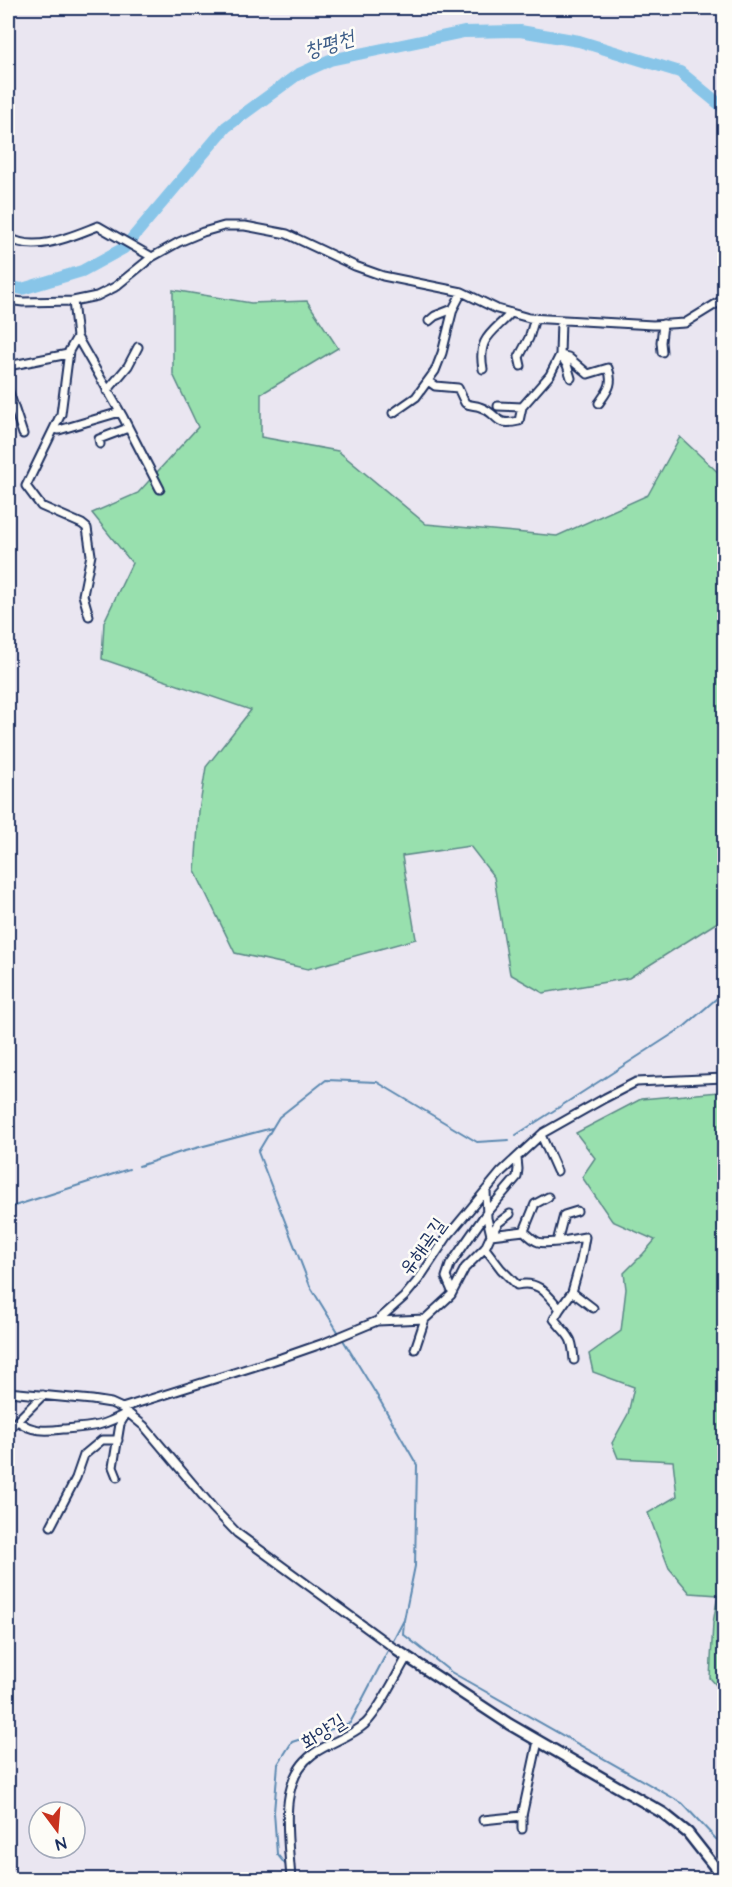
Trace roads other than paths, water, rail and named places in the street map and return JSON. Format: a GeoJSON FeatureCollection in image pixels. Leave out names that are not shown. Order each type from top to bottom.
{"type":"FeatureCollection","features":[{"type":"Feature","properties":{"kind":"street"},"geometry":{"type":"LineString","coordinates":[[8,237],[16,242],[42,243],[72,236],[98,225],[152,257]]}},
{"type":"Feature","properties":{"kind":"street"},"geometry":{"type":"LineString","coordinates":[[8,300],[73,301],[105,293],[152,257],[179,242],[224,226],[245,226],[287,234],[355,267],[383,276],[462,292],[497,309],[535,318],[685,323],[724,299]]}},
{"type":"Feature","properties":{"kind":"street"},"geometry":{"type":"LineString","coordinates":[[393,413],[416,397],[435,371],[453,309],[462,292]]}},
{"type":"Feature","properties":{"kind":"street"},"geometry":{"type":"LineString","coordinates":[[73,301],[77,337],[160,489]]}},
{"type":"Feature","properties":{"kind":"street"},"geometry":{"type":"LineString","coordinates":[[429,321],[453,309]]}},
{"type":"Feature","properties":{"kind":"street"},"geometry":{"type":"LineString","coordinates":[[483,369],[481,360],[485,338],[511,313]]}},
{"type":"Feature","properties":{"kind":"street"},"geometry":{"type":"LineString","coordinates":[[522,366],[519,357],[529,338],[535,318]]}},
{"type":"Feature","properties":{"kind":"street"},"geometry":{"type":"LineString","coordinates":[[428,381],[435,386],[458,388],[465,403],[479,406],[501,423],[519,421],[522,407],[550,375],[560,355],[561,320]]}},
{"type":"Feature","properties":{"kind":"street"},"geometry":{"type":"LineString","coordinates":[[662,352],[663,324]]}},
{"type":"Feature","properties":{"kind":"street"},"geometry":{"type":"LineString","coordinates":[[77,337],[68,354],[63,404],[55,429],[26,486],[41,506],[87,528],[91,561],[83,595],[89,616]]}},
{"type":"Feature","properties":{"kind":"street"},"geometry":{"type":"LineString","coordinates":[[107,391],[128,366],[138,347]]}},
{"type":"Feature","properties":{"kind":"street"},"geometry":{"type":"LineString","coordinates":[[8,366],[68,354]]}},
{"type":"Feature","properties":{"kind":"street"},"geometry":{"type":"LineString","coordinates":[[560,355],[567,365],[571,378]]}},
{"type":"Feature","properties":{"kind":"street"},"geometry":{"type":"LineString","coordinates":[[560,355],[568,357],[588,374],[608,368],[612,377],[609,388],[599,403]]}},
{"type":"Feature","properties":{"kind":"street"},"geometry":{"type":"LineString","coordinates":[[8,389],[23,434]]}},
{"type":"Feature","properties":{"kind":"street"},"geometry":{"type":"LineString","coordinates":[[498,406],[522,407]]}},
{"type":"Feature","properties":{"kind":"street"},"geometry":{"type":"LineString","coordinates":[[55,429],[59,430],[120,412]]}},
{"type":"Feature","properties":{"kind":"street"},"geometry":{"type":"LineString","coordinates":[[99,444],[99,439],[128,428]]}},
{"type":"Feature","properties":{"kind":"street","name":"유해곡길"},"geometry":{"type":"LineString","coordinates":[[18,1421],[41,1431],[77,1430],[98,1426],[116,1420],[125,1410],[324,1343],[377,1321],[404,1298],[447,1238],[501,1172],[541,1135],[636,1082],[724,1078]]}},
{"type":"Feature","properties":{"kind":"street"},"geometry":{"type":"LineString","coordinates":[[541,1135],[557,1171]]}},
{"type":"Feature","properties":{"kind":"street"},"geometry":{"type":"LineString","coordinates":[[452,1291],[446,1277],[450,1265],[487,1212],[517,1177],[517,1158]]}},
{"type":"Feature","properties":{"kind":"street"},"geometry":{"type":"LineString","coordinates":[[486,1190],[487,1218],[491,1235]]}},
{"type":"Feature","properties":{"kind":"street"},"geometry":{"type":"LineString","coordinates":[[524,1232],[535,1204],[548,1197]]}},
{"type":"Feature","properties":{"kind":"street"},"geometry":{"type":"LineString","coordinates":[[557,1242],[564,1215],[577,1211]]}},
{"type":"Feature","properties":{"kind":"street"},"geometry":{"type":"LineString","coordinates":[[415,1349],[425,1319],[452,1291],[465,1268],[485,1248],[498,1223],[510,1214]]}},
{"type":"Feature","properties":{"kind":"street"},"geometry":{"type":"LineString","coordinates":[[491,1235],[524,1232]]}},
{"type":"Feature","properties":{"kind":"street"},"geometry":{"type":"LineString","coordinates":[[524,1232],[533,1241],[541,1244],[585,1237],[572,1292],[554,1319],[573,1342],[574,1360]]}},
{"type":"Feature","properties":{"kind":"street"},"geometry":{"type":"LineString","coordinates":[[485,1248],[517,1285],[528,1283],[542,1289],[560,1309]]}},
{"type":"Feature","properties":{"kind":"street"},"geometry":{"type":"LineString","coordinates":[[572,1292],[593,1308]]}},
{"type":"Feature","properties":{"kind":"street"},"geometry":{"type":"LineString","coordinates":[[377,1321],[425,1319]]}},
{"type":"Feature","properties":{"kind":"street"},"geometry":{"type":"LineString","coordinates":[[8,1392],[92,1400],[111,1403],[125,1410],[144,1426],[237,1533],[384,1643],[538,1741],[663,1813],[688,1833],[714,1866],[719,1880]]}},
{"type":"Feature","properties":{"kind":"street"},"geometry":{"type":"LineString","coordinates":[[8,1430],[43,1395]]}},
{"type":"Feature","properties":{"kind":"street"},"geometry":{"type":"LineString","coordinates":[[117,1477],[113,1467],[120,1424],[125,1410]]}},
{"type":"Feature","properties":{"kind":"street"},"geometry":{"type":"LineString","coordinates":[[51,1526],[76,1478],[84,1455],[102,1440],[118,1440]]}},
{"type":"Feature","properties":{"kind":"street","name":"화양길"},"geometry":{"type":"LineString","coordinates":[[291,1880],[288,1803],[291,1784],[296,1772],[314,1754],[357,1730],[368,1721],[407,1657]]}},
{"type":"Feature","properties":{"kind":"street"},"geometry":{"type":"LineString","coordinates":[[522,1829],[522,1816],[538,1741]]}},
{"type":"Feature","properties":{"kind":"street"},"geometry":{"type":"LineString","coordinates":[[483,1820],[522,1816]]}},
{"type":"Feature","properties":{"kind":"waterway","name":"창평천"},"geometry":{"type":"LineString","coordinates":[[8,286],[22,289],[82,271],[124,248],[226,127],[297,75],[330,60],[464,32],[520,31],[579,41],[680,72],[724,108]]}},
{"type":"Feature","properties":{"kind":"waterway"},"geometry":{"type":"LineString","coordinates":[[516,1135],[685,1026],[724,992]]}},
{"type":"Feature","properties":{"kind":"waterway"},"geometry":{"type":"LineString","coordinates":[[288,1868],[277,1854],[274,1812],[278,1764],[292,1742],[350,1723],[404,1620],[415,1566],[417,1465],[310,1286],[258,1152],[279,1117],[326,1080],[377,1082],[477,1142],[509,1140]]}},
{"type":"Feature","properties":{"kind":"waterway"},"geometry":{"type":"LineString","coordinates":[[139,1166],[181,1152],[272,1128]]}},
{"type":"Feature","properties":{"kind":"waterway"},"geometry":{"type":"LineString","coordinates":[[8,1208],[129,1169]]}},
{"type":"Feature","properties":{"kind":"waterway"},"geometry":{"type":"LineString","coordinates":[[404,1622],[403,1634],[451,1672],[682,1803],[716,1839],[724,1844]]}}]}
